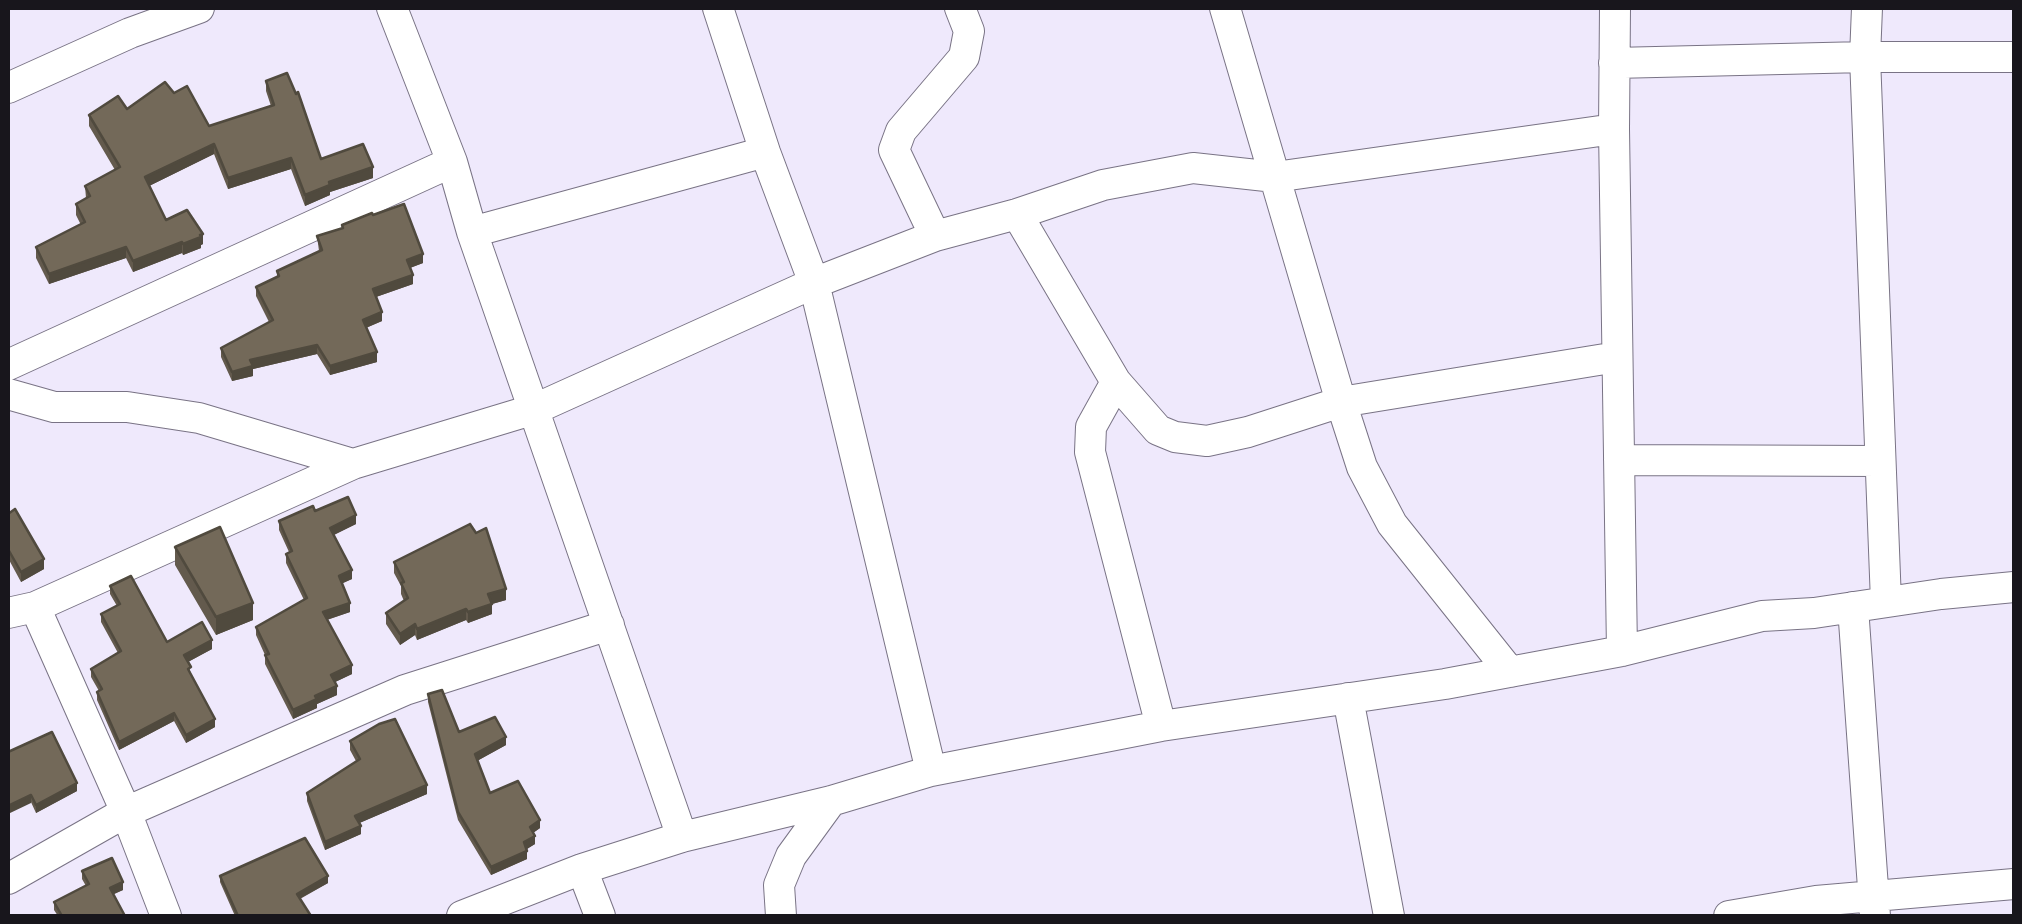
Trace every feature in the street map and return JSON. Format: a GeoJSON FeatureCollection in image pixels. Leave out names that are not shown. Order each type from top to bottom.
{"type":"FeatureCollection","features":[{"type":"Feature","properties":{"kind":"street"},"geometry":{"type":"LineString","coordinates":[[8,88],[130,33],[200,8]]}},
{"type":"Feature","properties":{"kind":"street"},"geometry":{"type":"LineString","coordinates":[[387,8],[452,162],[472,232],[682,837]]}},
{"type":"Feature","properties":{"kind":"street"},"geometry":{"type":"LineString","coordinates":[[718,8],[814,283],[932,771]]}},
{"type":"Feature","properties":{"kind":"street"},"geometry":{"type":"LineString","coordinates":[[934,236],[894,150],[901,130],[964,57],[969,31],[960,8]]}},
{"type":"Feature","properties":{"kind":"street"},"geometry":{"type":"LineString","coordinates":[[1225,8],[1362,467],[1392,524],[1510,672]]}},
{"type":"Feature","properties":{"kind":"street"},"geometry":{"type":"LineString","coordinates":[[1615,8],[1622,651]]}},
{"type":"Feature","properties":{"kind":"street"},"geometry":{"type":"LineString","coordinates":[[1866,8],[1886,602]]}},
{"type":"Feature","properties":{"kind":"street"},"geometry":{"type":"LineString","coordinates":[[1614,63],[2014,57]]}},
{"type":"Feature","properties":{"kind":"street"},"geometry":{"type":"LineString","coordinates":[[166,916],[126,812],[21,610],[353,464],[535,409],[814,283],[934,236],[1103,185],[1194,168],[1275,178],[1614,129]]}},
{"type":"Feature","properties":{"kind":"street"},"geometry":{"type":"LineString","coordinates":[[472,232],[766,152]]}},
{"type":"Feature","properties":{"kind":"street"},"geometry":{"type":"LineString","coordinates":[[8,365],[452,162]]}},
{"type":"Feature","properties":{"kind":"street"},"geometry":{"type":"LineString","coordinates":[[1017,214],[1116,382],[1158,430],[1176,437],[1206,442],[1341,402],[1618,356]]}},
{"type":"Feature","properties":{"kind":"street"},"geometry":{"type":"LineString","coordinates":[[1116,382],[1092,427],[1090,452],[1161,726]]}},
{"type":"Feature","properties":{"kind":"street"},"geometry":{"type":"LineString","coordinates":[[8,394],[54,408],[127,407],[198,418],[353,464]]}},
{"type":"Feature","properties":{"kind":"street"},"geometry":{"type":"LineString","coordinates":[[1619,460],[1880,461]]}},
{"type":"Feature","properties":{"kind":"street"},"geometry":{"type":"LineString","coordinates":[[462,916],[582,868],[682,837],[831,801],[932,771],[1161,726],[1510,672],[1622,651],[1762,616],[2014,587]]}},
{"type":"Feature","properties":{"kind":"street"},"geometry":{"type":"LineString","coordinates":[[1853,607],[1874,906]]}},
{"type":"Feature","properties":{"kind":"street"},"geometry":{"type":"LineString","coordinates":[[8,879],[126,812],[404,690],[609,625]]}},
{"type":"Feature","properties":{"kind":"street"},"geometry":{"type":"LineString","coordinates":[[1348,698],[1388,916]]}},
{"type":"Feature","properties":{"kind":"street"},"geometry":{"type":"LineString","coordinates":[[782,916],[779,885],[791,856],[831,801]]}},
{"type":"Feature","properties":{"kind":"street"},"geometry":{"type":"LineString","coordinates":[[582,868],[600,916]]}},
{"type":"Feature","properties":{"kind":"street"},"geometry":{"type":"LineString","coordinates":[[1729,916],[1816,900],[1874,906],[2014,884]]}},
{"type":"Feature","properties":{"kind":"building"},"geometry":{"type":"Polygon","coordinates":[[[287,73],[298,92],[321,159],[363,144],[373,167],[305,195],[291,158],[228,178],[214,144],[145,177],[166,220],[187,210],[203,234],[201,237],[133,261],[126,247],[49,274],[36,247],[85,222],[76,204],[90,196],[85,186],[120,167],[89,115],[118,96],[127,109],[165,82],[174,93],[187,86],[209,126],[274,105],[266,81],[287,73]]]}},
{"type":"Feature","properties":{"kind":"building"},"geometry":{"type":"Polygon","coordinates":[[[404,204],[423,254],[407,260],[413,275],[373,289],[382,312],[363,320],[377,352],[330,366],[317,345],[250,360],[253,366],[232,372],[221,348],[273,320],[256,287],[279,276],[277,271],[322,250],[317,236],[404,204]]]}},
{"type":"Feature","properties":{"kind":"building"},"geometry":{"type":"Polygon","coordinates":[[[348,497],[356,515],[330,528],[352,570],[339,576],[350,603],[323,612],[352,665],[331,675],[337,686],[293,710],[265,655],[269,654],[256,627],[307,598],[286,554],[292,551],[279,521],[348,497]]]}},
{"type":"Feature","properties":{"kind":"building"},"geometry":{"type":"Polygon","coordinates":[[[15,509],[44,559],[21,572],[8,549],[8,514],[15,509]]]}},
{"type":"Feature","properties":{"kind":"building"},"geometry":{"type":"Polygon","coordinates":[[[470,524],[476,533],[486,528],[506,589],[488,594],[492,604],[468,612],[466,609],[417,629],[415,624],[400,634],[386,613],[408,598],[394,562],[470,524]]]}},
{"type":"Feature","properties":{"kind":"building"},"geometry":{"type":"Polygon","coordinates":[[[220,527],[253,603],[216,617],[175,547],[220,527]]]}},
{"type":"Feature","properties":{"kind":"building"},"geometry":{"type":"Polygon","coordinates":[[[131,576],[167,642],[202,622],[212,640],[184,655],[215,719],[186,735],[174,713],[119,742],[97,692],[102,689],[91,669],[121,651],[101,614],[120,604],[110,586],[131,576]]]}},
{"type":"Feature","properties":{"kind":"building"},"geometry":{"type":"Polygon","coordinates":[[[442,690],[459,732],[495,717],[506,737],[475,754],[490,793],[518,781],[540,820],[530,827],[535,836],[524,842],[527,851],[491,867],[458,812],[428,694],[442,690]]]}},
{"type":"Feature","properties":{"kind":"building"},"geometry":{"type":"Polygon","coordinates":[[[395,719],[427,785],[355,816],[361,826],[325,842],[307,793],[360,759],[350,741],[395,719]]]}},
{"type":"Feature","properties":{"kind":"building"},"geometry":{"type":"Polygon","coordinates":[[[52,732],[77,783],[36,805],[31,795],[8,806],[8,752],[52,732]]]}},
{"type":"Feature","properties":{"kind":"building"},"geometry":{"type":"Polygon","coordinates":[[[305,838],[328,876],[297,894],[311,916],[238,916],[220,876],[305,838]]]}},
{"type":"Feature","properties":{"kind":"building"},"geometry":{"type":"Polygon","coordinates":[[[112,858],[123,882],[110,888],[125,916],[62,916],[54,902],[89,884],[82,871],[112,858]]]}}]}
